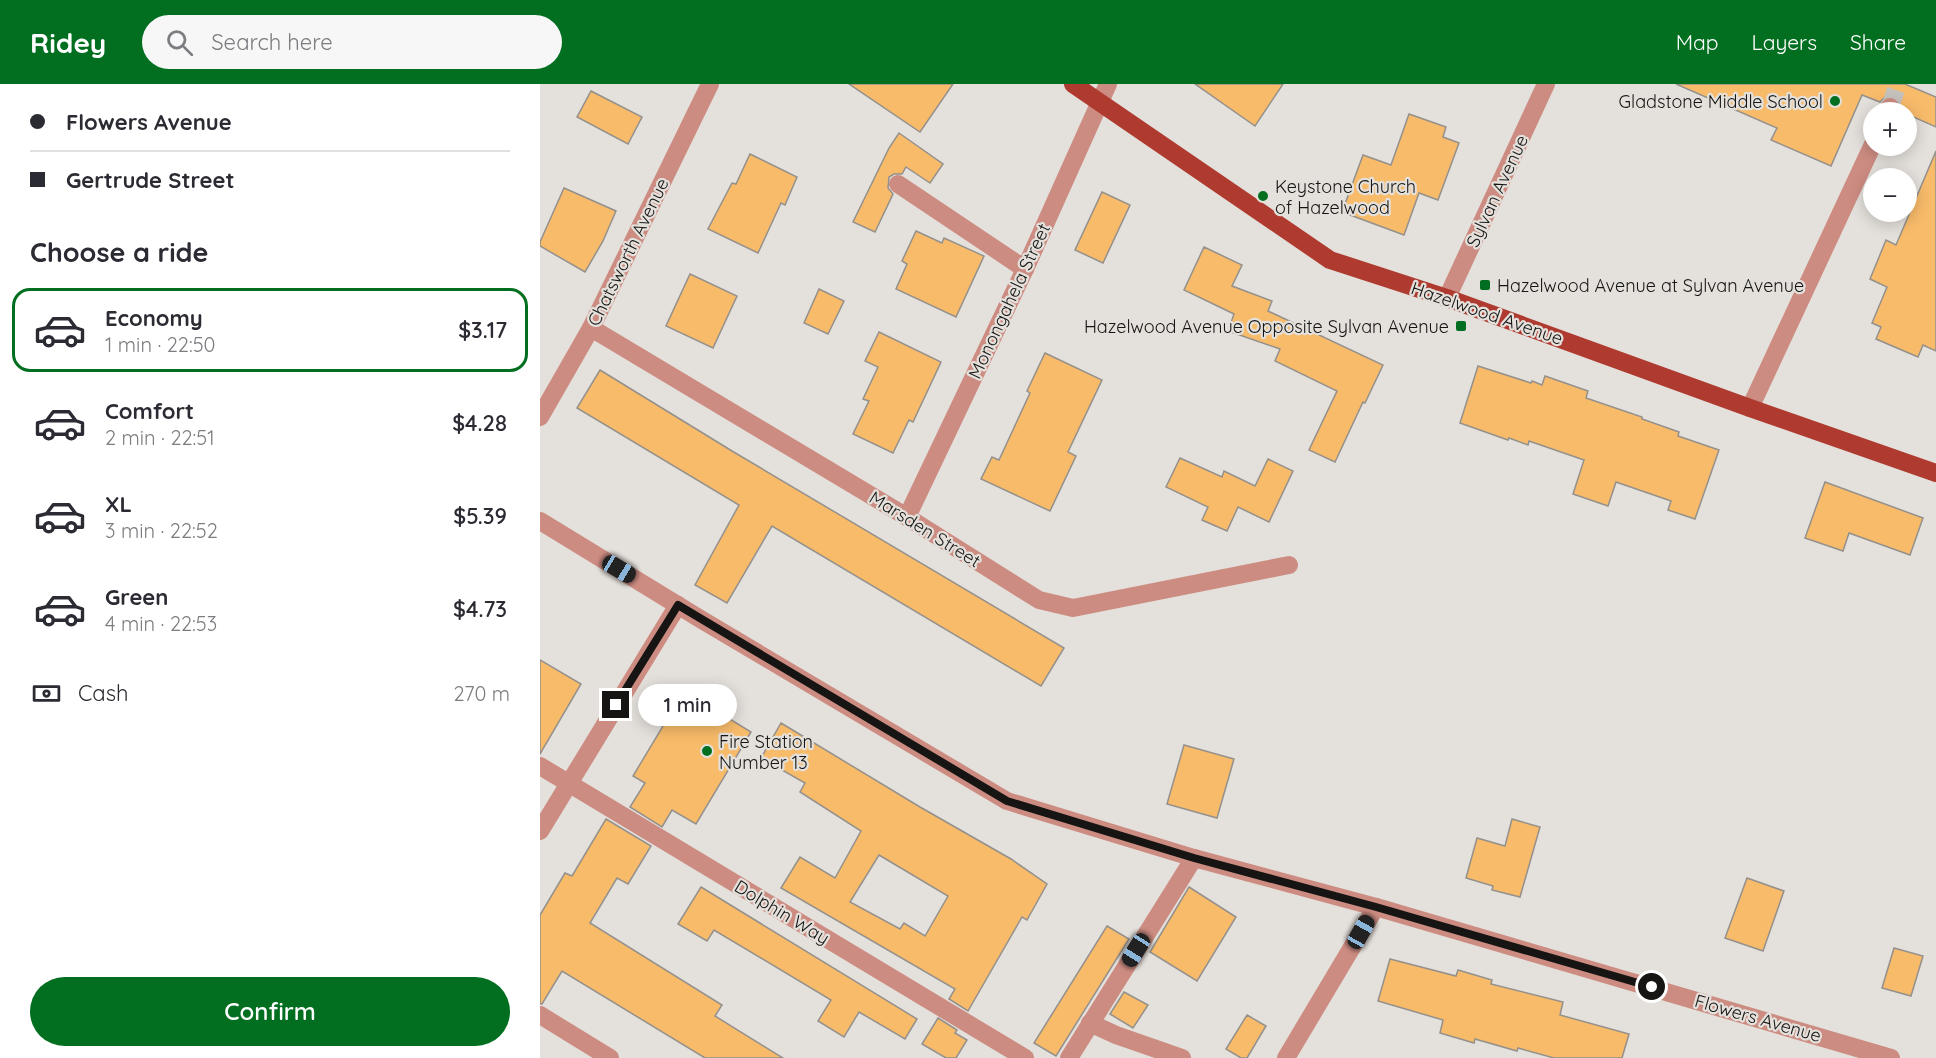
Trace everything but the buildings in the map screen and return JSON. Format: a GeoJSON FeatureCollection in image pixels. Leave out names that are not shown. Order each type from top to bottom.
{"type":"FeatureCollection","features":[{"type":"Feature","properties":{"kind":"main road","name":"Hazelwood Avenue"},"geometry":{"type":"LineString","coordinates":[[1073,84],[1330,260],[1447,297],[1750,408],[1936,473]]}},
{"type":"Feature","properties":{"kind":"street","name":"Chatsworth Avenue"},"geometry":{"type":"LineString","coordinates":[[540,417],[591,328],[710,84]]}},
{"type":"Feature","properties":{"kind":"street","name":"Monongahela Street"},"geometry":{"type":"LineString","coordinates":[[907,517],[1025,269],[1108,84]]}},
{"type":"Feature","properties":{"kind":"street","name":"Sylvan Avenue"},"geometry":{"type":"LineString","coordinates":[[1447,297],[1546,84]]}},
{"type":"Feature","properties":{"kind":"street"},"geometry":{"type":"LineString","coordinates":[[1750,408],[1867,156]]}},
{"type":"Feature","properties":{"kind":"street"},"geometry":{"type":"LineString","coordinates":[[898,184],[1025,269]]}},
{"type":"Feature","properties":{"kind":"street","name":"Marsden Street"},"geometry":{"type":"LineString","coordinates":[[591,328],[907,517],[1039,600],[1072,608],[1289,565]]}},
{"type":"Feature","properties":{"kind":"street","name":"Flowers Avenue"},"geometry":{"type":"LineString","coordinates":[[540,521],[1007,801],[1194,858],[1376,907],[1891,1058]]}},
{"type":"Feature","properties":{"kind":"street"},"geometry":{"type":"LineString","coordinates":[[540,831],[678,605]]}},
{"type":"Feature","properties":{"kind":"street","name":"Dolphin Way"},"geometry":{"type":"LineString","coordinates":[[540,766],[1025,1058]]}},
{"type":"Feature","properties":{"kind":"street"},"geometry":{"type":"LineString","coordinates":[[1069,1058],[1194,858]]}},
{"type":"Feature","properties":{"kind":"street"},"geometry":{"type":"LineString","coordinates":[[1287,1058],[1376,907]]}},
{"type":"Feature","properties":{"kind":"street"},"geometry":{"type":"LineString","coordinates":[[540,1015],[610,1058]]}},
{"type":"Feature","properties":{"kind":"street"},"geometry":{"type":"LineString","coordinates":[[1090,1023],[1116,1035],[1182,1058]]}},
{"type":"Feature","properties":{"kind":"tunnel"},"geometry":{"type":"LineString","coordinates":[[1892,102],[1898,84]]}},
{"type":"Feature","properties":{"kind":"place","name":"Gladstone Middle School"},"geometry":{"type":"Point","coordinates":[1835,101]}},
{"type":"Feature","properties":{"kind":"place","name":"Keystone Church of Hazelwood"},"geometry":{"type":"Point","coordinates":[1263,196]}},
{"type":"Feature","properties":{"kind":"place","name":"Hazelwood Avenue at Sylvan Avenue"},"geometry":{"type":"Point","coordinates":[1485,285]}},
{"type":"Feature","properties":{"kind":"place","name":"Hazelwood Avenue Opposite Sylvan Avenue"},"geometry":{"type":"Point","coordinates":[1461,326]}},
{"type":"Feature","properties":{"kind":"place","name":"Fire Station Number 13"},"geometry":{"type":"Point","coordinates":[707,751]}},
{"type":"Feature","properties":{"kind":"route"},"geometry":{"type":"LineString","coordinates":[[616,705],[678,605],[1007,801],[1194,858],[1376,907],[1652,987]]}}]}
